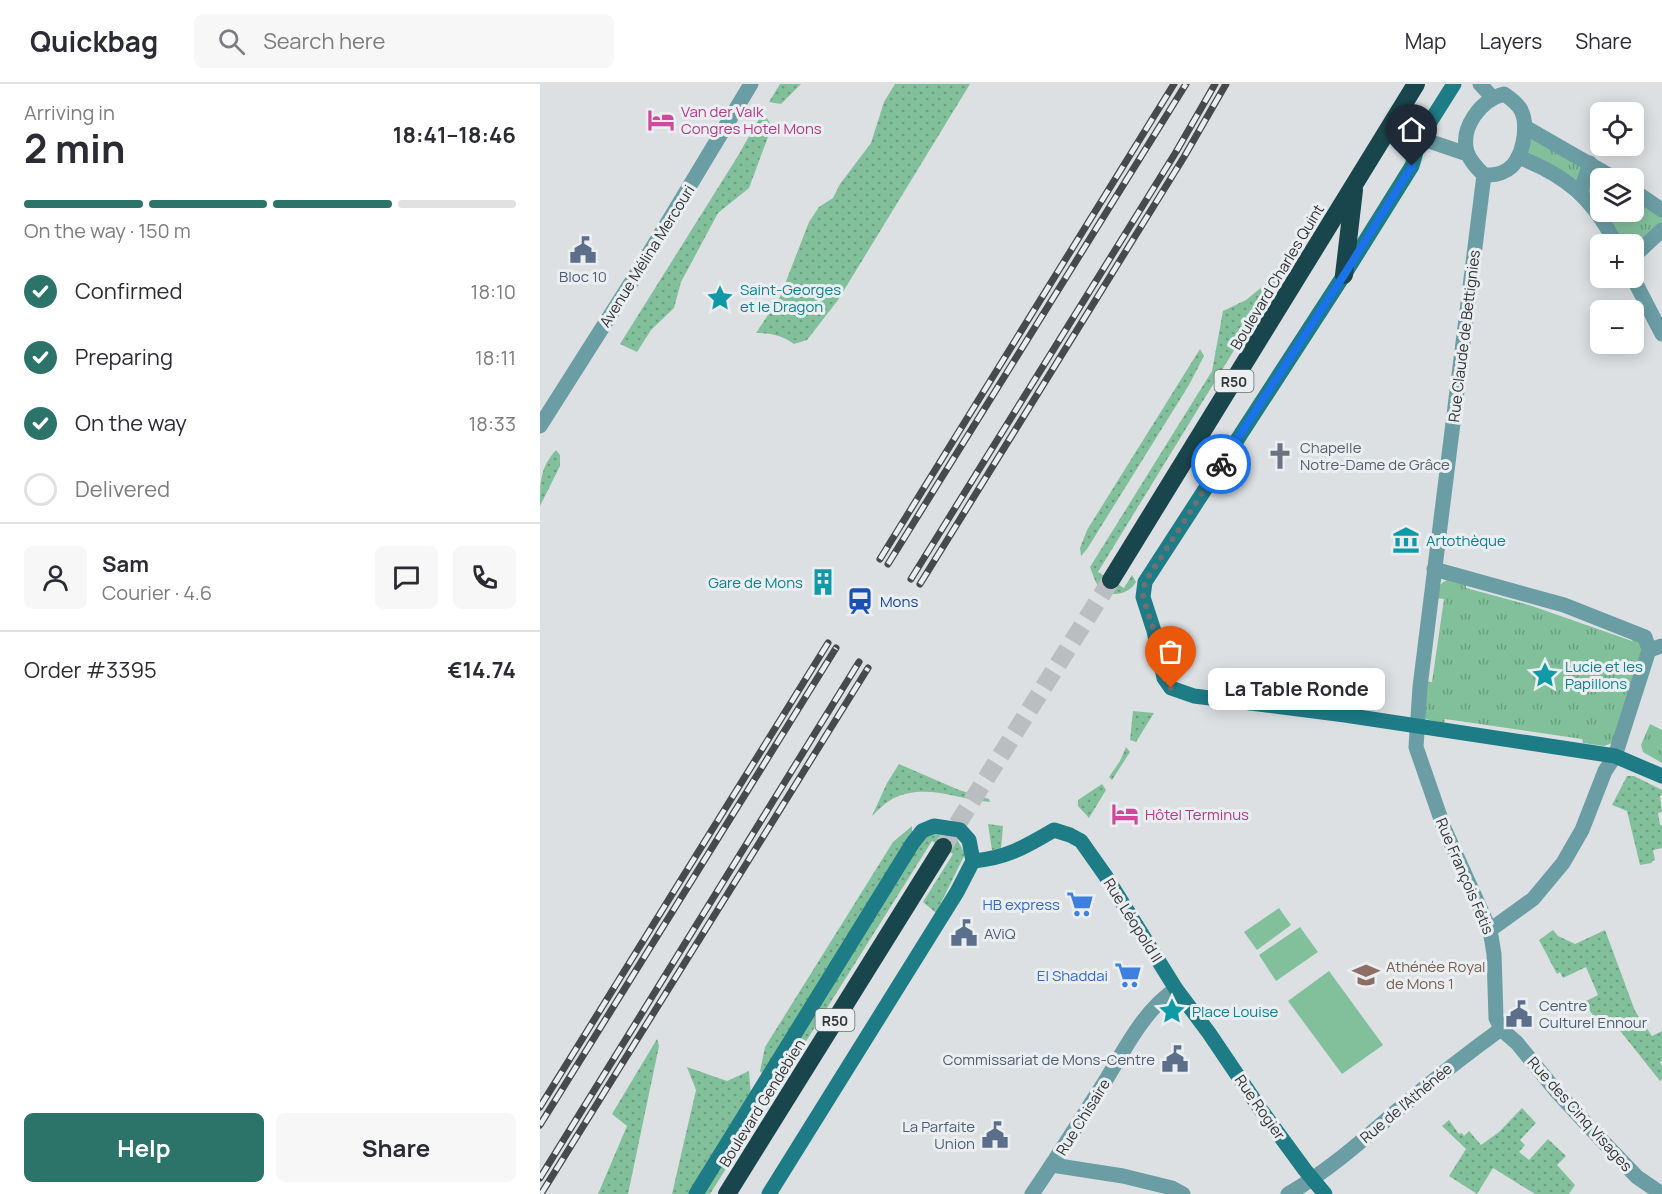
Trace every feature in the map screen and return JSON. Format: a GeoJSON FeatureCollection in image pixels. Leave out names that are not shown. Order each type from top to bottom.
{"type":"FeatureCollection","features":[{"type":"Feature","properties":{"kind":"highway","name":"Boulevard Charles Quint"},"geometry":{"type":"LineString","coordinates":[[1111,580],[1416,84]]}},
{"type":"Feature","properties":{"kind":"highway"},"geometry":{"type":"LineString","coordinates":[[1344,275],[1355,182]]}},
{"type":"Feature","properties":{"kind":"highway","name":"Boulevard Gendebien"},"geometry":{"type":"LineString","coordinates":[[727,1194],[943,847]]}},
{"type":"Feature","properties":{"kind":"street","name":"Avenue Mélina Mercouri"},"geometry":{"type":"LineString","coordinates":[[540,426],[644,261],[751,84]]}},
{"type":"Feature","properties":{"kind":"street"},"geometry":{"type":"LineString","coordinates":[[1454,84],[1420,138],[1412,166],[1145,582],[1143,597],[1154,631],[1164,678],[1171,688],[1194,696],[1260,703],[1615,756],[1662,776]]}},
{"type":"Feature","properties":{"kind":"street"},"geometry":{"type":"LineString","coordinates":[[1480,84],[1502,92],[1514,100],[1522,111],[1525,127],[1518,157],[1509,170],[1496,175],[1484,175],[1474,166],[1467,154],[1465,141],[1467,129],[1480,108],[1502,92]]}},
{"type":"Feature","properties":{"kind":"street"},"geometry":{"type":"LineString","coordinates":[[1525,127],[1598,168]]}},
{"type":"Feature","properties":{"kind":"street"},"geometry":{"type":"LineString","coordinates":[[1420,138],[1467,154]]}},
{"type":"Feature","properties":{"kind":"street"},"geometry":{"type":"LineString","coordinates":[[1518,157],[1560,176],[1580,193],[1609,234]]}},
{"type":"Feature","properties":{"kind":"street"},"geometry":{"type":"LineString","coordinates":[[1580,193],[1590,163]]}},
{"type":"Feature","properties":{"kind":"street","name":"Rue Claude de Bettignies"},"geometry":{"type":"LineString","coordinates":[[1417,726],[1434,569],[1484,175]]}},
{"type":"Feature","properties":{"kind":"street"},"geometry":{"type":"LineString","coordinates":[[1644,196],[1660,205]]}},
{"type":"Feature","properties":{"kind":"street"},"geometry":{"type":"LineString","coordinates":[[1644,247],[1662,231]]}},
{"type":"Feature","properties":{"kind":"street"},"geometry":{"type":"LineString","coordinates":[[1638,288],[1662,334]]}},
{"type":"Feature","properties":{"kind":"street"},"geometry":{"type":"LineString","coordinates":[[1434,569],[1535,596],[1596,617],[1645,637],[1656,648],[1615,756],[1605,771],[1582,830],[1563,863],[1533,899],[1490,930]]}},
{"type":"Feature","properties":{"kind":"street","name":"Rue François Fétis"},"geometry":{"type":"LineString","coordinates":[[1417,726],[1416,747],[1422,770],[1446,833],[1490,930],[1494,954],[1496,1018],[1501,1029]]}},
{"type":"Feature","properties":{"kind":"street"},"geometry":{"type":"LineString","coordinates":[[696,1194],[912,844],[922,831],[934,826],[960,830],[969,840],[973,861],[951,902],[770,1194]]}},
{"type":"Feature","properties":{"kind":"street","name":"Rue Léopold II"},"geometry":{"type":"LineString","coordinates":[[973,861],[1013,853],[1054,830],[1081,841],[1105,875],[1176,990]]}},
{"type":"Feature","properties":{"kind":"street","name":"Rue Rogier"},"geometry":{"type":"LineString","coordinates":[[1176,990],[1209,1033],[1261,1110],[1325,1194]]}},
{"type":"Feature","properties":{"kind":"street","name":"Rue Chisaire"},"geometry":{"type":"LineString","coordinates":[[1032,1194],[1132,1038],[1163,998],[1176,990]]}},
{"type":"Feature","properties":{"kind":"street","name":"Rue de l'Athénée"},"geometry":{"type":"LineString","coordinates":[[1288,1194],[1313,1180],[1461,1058],[1501,1029]]}},
{"type":"Feature","properties":{"kind":"street","name":"Rue des Cinq Visages"},"geometry":{"type":"LineString","coordinates":[[1501,1029],[1517,1043],[1557,1092],[1637,1177],[1662,1194]]}},
{"type":"Feature","properties":{"kind":"street"},"geometry":{"type":"LineString","coordinates":[[1052,1165],[1144,1181],[1172,1188],[1183,1194]]}},
{"type":"Feature","properties":{"kind":"green space"},"geometry":{"type":"Polygon","coordinates":[[[780,84],[801,84],[781,104],[769,102],[780,84]]]}},
{"type":"Feature","properties":{"kind":"green space"},"geometry":{"type":"Polygon","coordinates":[[[895,84],[970,84],[838,300],[807,340],[794,344],[776,335],[756,333],[780,297],[809,222],[819,207],[833,198],[840,184],[871,143],[884,102],[895,84]]]}},
{"type":"Feature","properties":{"kind":"green space"},"geometry":{"type":"Polygon","coordinates":[[[763,112],[772,126],[749,188],[718,213],[681,282],[674,308],[651,330],[637,352],[620,344],[736,159],[763,112]]]}},
{"type":"Feature","properties":{"kind":"green space"},"geometry":{"type":"Polygon","coordinates":[[[1525,127],[1590,171],[1590,208],[1518,157],[1525,127]]]}},
{"type":"Feature","properties":{"kind":"green space"},"geometry":{"type":"Polygon","coordinates":[[[1644,198],[1662,210],[1662,230],[1644,247],[1644,234],[1609,234],[1601,222],[1644,222],[1644,198]]]}},
{"type":"Feature","properties":{"kind":"green space"},"geometry":{"type":"Polygon","coordinates":[[[1300,231],[1295,260],[1287,264],[1098,572],[1124,588],[1132,575],[1136,582],[1125,592],[1110,594],[1105,592],[1097,584],[1090,567],[1212,371],[1223,311],[1246,300],[1268,282],[1300,231]]]}},
{"type":"Feature","properties":{"kind":"green space"},"geometry":{"type":"Polygon","coordinates":[[[1200,349],[1204,356],[1189,385],[1081,556],[1080,548],[1087,530],[1200,349]]]}},
{"type":"Feature","properties":{"kind":"green space"},"geometry":{"type":"Polygon","coordinates":[[[556,450],[560,455],[560,466],[540,506],[542,475],[556,450]]]}},
{"type":"Feature","properties":{"kind":"green space"},"geometry":{"type":"Polygon","coordinates":[[[1447,580],[1466,583],[1466,588],[1532,606],[1632,641],[1634,636],[1643,646],[1612,743],[1604,746],[1583,743],[1582,739],[1445,719],[1444,724],[1426,719],[1421,713],[1424,681],[1432,682],[1444,599],[1435,598],[1435,595],[1440,585],[1447,580]]]}},
{"type":"Feature","properties":{"kind":"green space"},"geometry":{"type":"Polygon","coordinates":[[[1133,711],[1154,713],[1136,742],[1130,740],[1133,711]]]}},
{"type":"Feature","properties":{"kind":"green space"},"geometry":{"type":"Polygon","coordinates":[[[1650,724],[1662,730],[1662,763],[1643,752],[1641,745],[1650,724]]]}},
{"type":"Feature","properties":{"kind":"green space"},"geometry":{"type":"Polygon","coordinates":[[[1126,747],[1130,752],[1112,780],[1109,777],[1126,747]]]}},
{"type":"Feature","properties":{"kind":"green space"},"geometry":{"type":"Polygon","coordinates":[[[899,764],[959,790],[989,799],[990,802],[942,793],[918,792],[894,798],[872,816],[887,783],[899,764]]]}},
{"type":"Feature","properties":{"kind":"green space"},"geometry":{"type":"Polygon","coordinates":[[[1627,776],[1634,776],[1662,790],[1660,796],[1662,812],[1658,813],[1660,825],[1662,825],[1662,848],[1653,850],[1655,860],[1652,863],[1640,865],[1627,811],[1612,805],[1627,776]]]}},
{"type":"Feature","properties":{"kind":"green space"},"geometry":{"type":"Polygon","coordinates":[[[1102,784],[1106,790],[1089,818],[1078,806],[1078,800],[1102,784]]]}},
{"type":"Feature","properties":{"kind":"green space"},"geometry":{"type":"Polygon","coordinates":[[[988,824],[1003,826],[1001,849],[992,850],[988,824]]]}},
{"type":"Feature","properties":{"kind":"green space"},"geometry":{"type":"Polygon","coordinates":[[[912,826],[912,832],[763,1074],[760,1071],[765,1047],[893,842],[912,826]]]}},
{"type":"Feature","properties":{"kind":"green space"},"geometry":{"type":"Polygon","coordinates":[[[935,833],[957,839],[965,854],[936,913],[923,902],[953,854],[932,841],[710,1194],[701,1194],[925,834],[935,833]]]}},
{"type":"Feature","properties":{"kind":"green space"},"geometry":{"type":"Polygon","coordinates":[[[1279,908],[1291,925],[1257,950],[1244,932],[1279,908]]]}},
{"type":"Feature","properties":{"kind":"green space"},"geometry":{"type":"Polygon","coordinates":[[[1300,927],[1318,952],[1276,981],[1259,955],[1300,927]]]}},
{"type":"Feature","properties":{"kind":"green space"},"geometry":{"type":"Polygon","coordinates":[[[1553,930],[1558,936],[1575,944],[1605,930],[1635,1011],[1652,1036],[1662,1031],[1662,1061],[1660,1062],[1662,1079],[1660,1081],[1614,1023],[1603,1030],[1584,1002],[1598,995],[1586,967],[1563,978],[1560,972],[1557,974],[1539,940],[1553,930]]]}},
{"type":"Feature","properties":{"kind":"green space"},"geometry":{"type":"Polygon","coordinates":[[[1329,971],[1383,1045],[1342,1074],[1288,1001],[1329,971]]]}},
{"type":"Feature","properties":{"kind":"green space"},"geometry":{"type":"Polygon","coordinates":[[[657,1039],[659,1046],[628,1194],[598,1194],[627,1126],[612,1114],[657,1039]]]}},
{"type":"Feature","properties":{"kind":"green space"},"geometry":{"type":"Polygon","coordinates":[[[687,1067],[727,1081],[749,1071],[751,1097],[690,1194],[672,1194],[696,1090],[687,1067]]]}},
{"type":"Feature","properties":{"kind":"green space"},"geometry":{"type":"Polygon","coordinates":[[[1522,1108],[1536,1123],[1520,1140],[1525,1145],[1519,1152],[1529,1160],[1548,1139],[1566,1156],[1557,1165],[1575,1185],[1569,1194],[1535,1194],[1493,1168],[1477,1194],[1449,1176],[1466,1149],[1442,1126],[1449,1120],[1459,1134],[1462,1133],[1464,1136],[1469,1131],[1481,1145],[1499,1132],[1522,1108]]]}},
{"type":"Feature","properties":{"kind":"tunnel"},"geometry":{"type":"LineString","coordinates":[[943,847],[1111,580]]}},
{"type":"Feature","properties":{"kind":"railway"},"geometry":{"type":"LineString","coordinates":[[880,559],[1174,84]]}},
{"type":"Feature","properties":{"kind":"railway"},"geometry":{"type":"LineString","coordinates":[[888,564],[1186,84]]}},
{"type":"Feature","properties":{"kind":"railway"},"geometry":{"type":"LineString","coordinates":[[911,579],[1176,152],[1215,84]]}},
{"type":"Feature","properties":{"kind":"railway"},"geometry":{"type":"LineString","coordinates":[[920,584],[1184,157],[1226,84]]}},
{"type":"Feature","properties":{"kind":"railway"},"geometry":{"type":"LineString","coordinates":[[540,1107],[828,643]]}},
{"type":"Feature","properties":{"kind":"railway"},"geometry":{"type":"LineString","coordinates":[[540,1125],[836,648]]}},
{"type":"Feature","properties":{"kind":"railway"},"geometry":{"type":"LineString","coordinates":[[540,1178],[859,662]]}},
{"type":"Feature","properties":{"kind":"railway"},"geometry":{"type":"LineString","coordinates":[[541,1194],[868,668]]}},
{"type":"Feature","properties":{"kind":"way so far"},"geometry":{"type":"LineString","coordinates":[[1171,688],[1164,678],[1154,631],[1143,597],[1145,582],[1221,464]]}},
{"type":"Feature","properties":{"kind":"place","name":"Van der Valk Congres Hotel Mons"},"geometry":{"type":"Point","coordinates":[661,120]}},
{"type":"Feature","properties":{"kind":"place","name":"Bloc 10"},"geometry":{"type":"Point","coordinates":[583,250]}},
{"type":"Feature","properties":{"kind":"place","name":"Saint-Georges et le Dragon"},"geometry":{"type":"Point","coordinates":[720,298]}},
{"type":"Feature","properties":{"kind":"place","name":"Chapelle Notre-Dame de Grâce"},"geometry":{"type":"Point","coordinates":[1280,456]}},
{"type":"Feature","properties":{"kind":"place","name":"Artothèque"},"geometry":{"type":"Point","coordinates":[1406,540]}},
{"type":"Feature","properties":{"kind":"place","name":"Gare de Mons"},"geometry":{"type":"Point","coordinates":[823,582]}},
{"type":"Feature","properties":{"kind":"place","name":"Mons"},"geometry":{"type":"Point","coordinates":[860,601]}},
{"type":"Feature","properties":{"kind":"place","name":"Lucie et les Papillons"},"geometry":{"type":"Point","coordinates":[1545,675]}},
{"type":"Feature","properties":{"kind":"place","name":"La Table Ronde"},"geometry":{"type":"Point","coordinates":[1171,688]}},
{"type":"Feature","properties":{"kind":"place","name":"Hôtel Terminus"},"geometry":{"type":"Point","coordinates":[1125,814]}},
{"type":"Feature","properties":{"kind":"place","name":"HB express"},"geometry":{"type":"Point","coordinates":[1080,904]}},
{"type":"Feature","properties":{"kind":"place","name":"AViQ"},"geometry":{"type":"Point","coordinates":[964,933]}},
{"type":"Feature","properties":{"kind":"place","name":"El Shaddai"},"geometry":{"type":"Point","coordinates":[1128,975]}},
{"type":"Feature","properties":{"kind":"place","name":"Athénée Royal de Mons 1"},"geometry":{"type":"Point","coordinates":[1366,975]}},
{"type":"Feature","properties":{"kind":"place","name":"Place Louise"},"geometry":{"type":"Point","coordinates":[1172,1011]}},
{"type":"Feature","properties":{"kind":"place","name":"Centre Culturel Ennour"},"geometry":{"type":"Point","coordinates":[1519,1014]}},
{"type":"Feature","properties":{"kind":"place","name":"Commissariat de Mons-Centre"},"geometry":{"type":"Point","coordinates":[1175,1059]}},
{"type":"Feature","properties":{"kind":"place","name":"La Parfaite Union"},"geometry":{"type":"Point","coordinates":[995,1135]}},
{"type":"Feature","properties":{"kind":"route"},"geometry":{"type":"LineString","coordinates":[[1221,464],[1412,166]]}}]}
